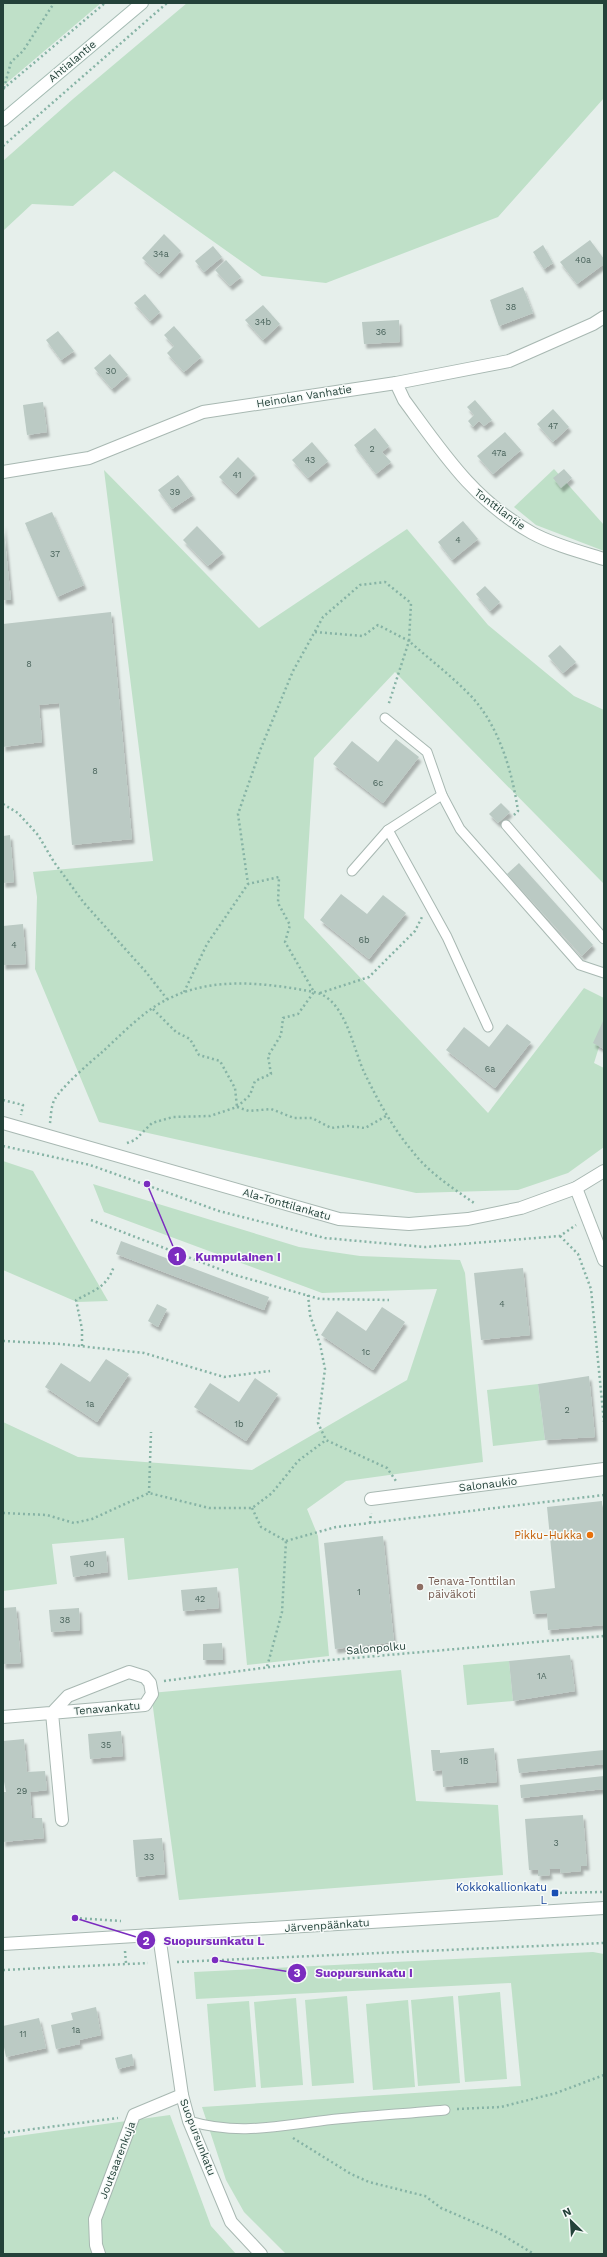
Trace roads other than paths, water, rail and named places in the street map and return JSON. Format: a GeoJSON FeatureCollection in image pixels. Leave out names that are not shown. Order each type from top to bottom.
{"type":"FeatureCollection","features":[{"type":"Feature","properties":{"kind":"street","name":"Ahtialantie"},"geometry":{"type":"LineString","coordinates":[[3,120],[142,3]]}},
{"type":"Feature","properties":{"kind":"street","name":"Heinolan Vanhatie"},"geometry":{"type":"LineString","coordinates":[[3,472],[89,458],[203,412],[396,383],[509,362],[593,324],[604,317]]}},
{"type":"Feature","properties":{"kind":"street","name":"Tonttilantie"},"geometry":{"type":"LineString","coordinates":[[396,383],[404,400],[474,490],[506,516],[533,534],[604,559]]}},
{"type":"Feature","properties":{"kind":"street","name":"Ala-Tonttilankatu"},"geometry":{"type":"LineString","coordinates":[[3,1122],[339,1219],[409,1224],[468,1219],[521,1208],[576,1188],[604,1171]]}},
{"type":"Feature","properties":{"kind":"street"},"geometry":{"type":"LineString","coordinates":[[576,1188],[604,1260]]}},
{"type":"Feature","properties":{"kind":"street","name":"Salonaukio"},"geometry":{"type":"LineString","coordinates":[[371,1499],[604,1469]]}},
{"type":"Feature","properties":{"kind":"street","name":"Tenavankatu"},"geometry":{"type":"LineString","coordinates":[[3,1717],[145,1706],[152,1694],[150,1683],[145,1677],[129,1672],[68,1696],[52,1713]]}},
{"type":"Feature","properties":{"kind":"street"},"geometry":{"type":"LineString","coordinates":[[52,1713],[62,1820]]}},
{"type":"Feature","properties":{"kind":"street","name":"Järvenpäänkatu"},"geometry":{"type":"LineString","coordinates":[[3,1944],[604,1908]]}},
{"type":"Feature","properties":{"kind":"street","name":"Suopursunkatu"},"geometry":{"type":"LineString","coordinates":[[159,1935],[182,2095],[189,2121],[231,2222],[261,2254]]}},
{"type":"Feature","properties":{"kind":"street","name":"Joutsaarenkuja"},"geometry":{"type":"LineString","coordinates":[[99,2254],[96,2245],[95,2219],[134,2115],[182,2095]]}},
{"type":"Feature","properties":{"kind":"lane"},"geometry":{"type":"LineString","coordinates":[[385,718],[427,752],[442,795],[460,829],[580,965],[604,973]]}},
{"type":"Feature","properties":{"kind":"lane"},"geometry":{"type":"LineString","coordinates":[[352,871],[388,830],[442,795]]}},
{"type":"Feature","properties":{"kind":"lane"},"geometry":{"type":"LineString","coordinates":[[506,825],[604,939]]}},
{"type":"Feature","properties":{"kind":"lane"},"geometry":{"type":"LineString","coordinates":[[388,830],[447,937],[488,1026]]}},
{"type":"Feature","properties":{"kind":"lane"},"geometry":{"type":"LineString","coordinates":[[189,2121],[214,2128],[253,2130],[445,2110]]}},
{"type":"Feature","properties":{"kind":"place","name":"Kumpulainen I"},"geometry":{"type":"Point","coordinates":[147,1184]}},
{"type":"Feature","properties":{"kind":"place","name":"Pikku-Hukka"},"geometry":{"type":"Point","coordinates":[590,1535]}},
{"type":"Feature","properties":{"kind":"place","name":"Tenava-Tonttilan päiväkoti"},"geometry":{"type":"Point","coordinates":[420,1587]}},
{"type":"Feature","properties":{"kind":"place","name":"Kokkokallionkatu L"},"geometry":{"type":"Point","coordinates":[555,1893]}},
{"type":"Feature","properties":{"kind":"place","name":"Suopursunkatu L"},"geometry":{"type":"Point","coordinates":[75,1918]}},
{"type":"Feature","properties":{"kind":"place","name":"Suopursunkatu I"},"geometry":{"type":"Point","coordinates":[215,1960]}}]}
